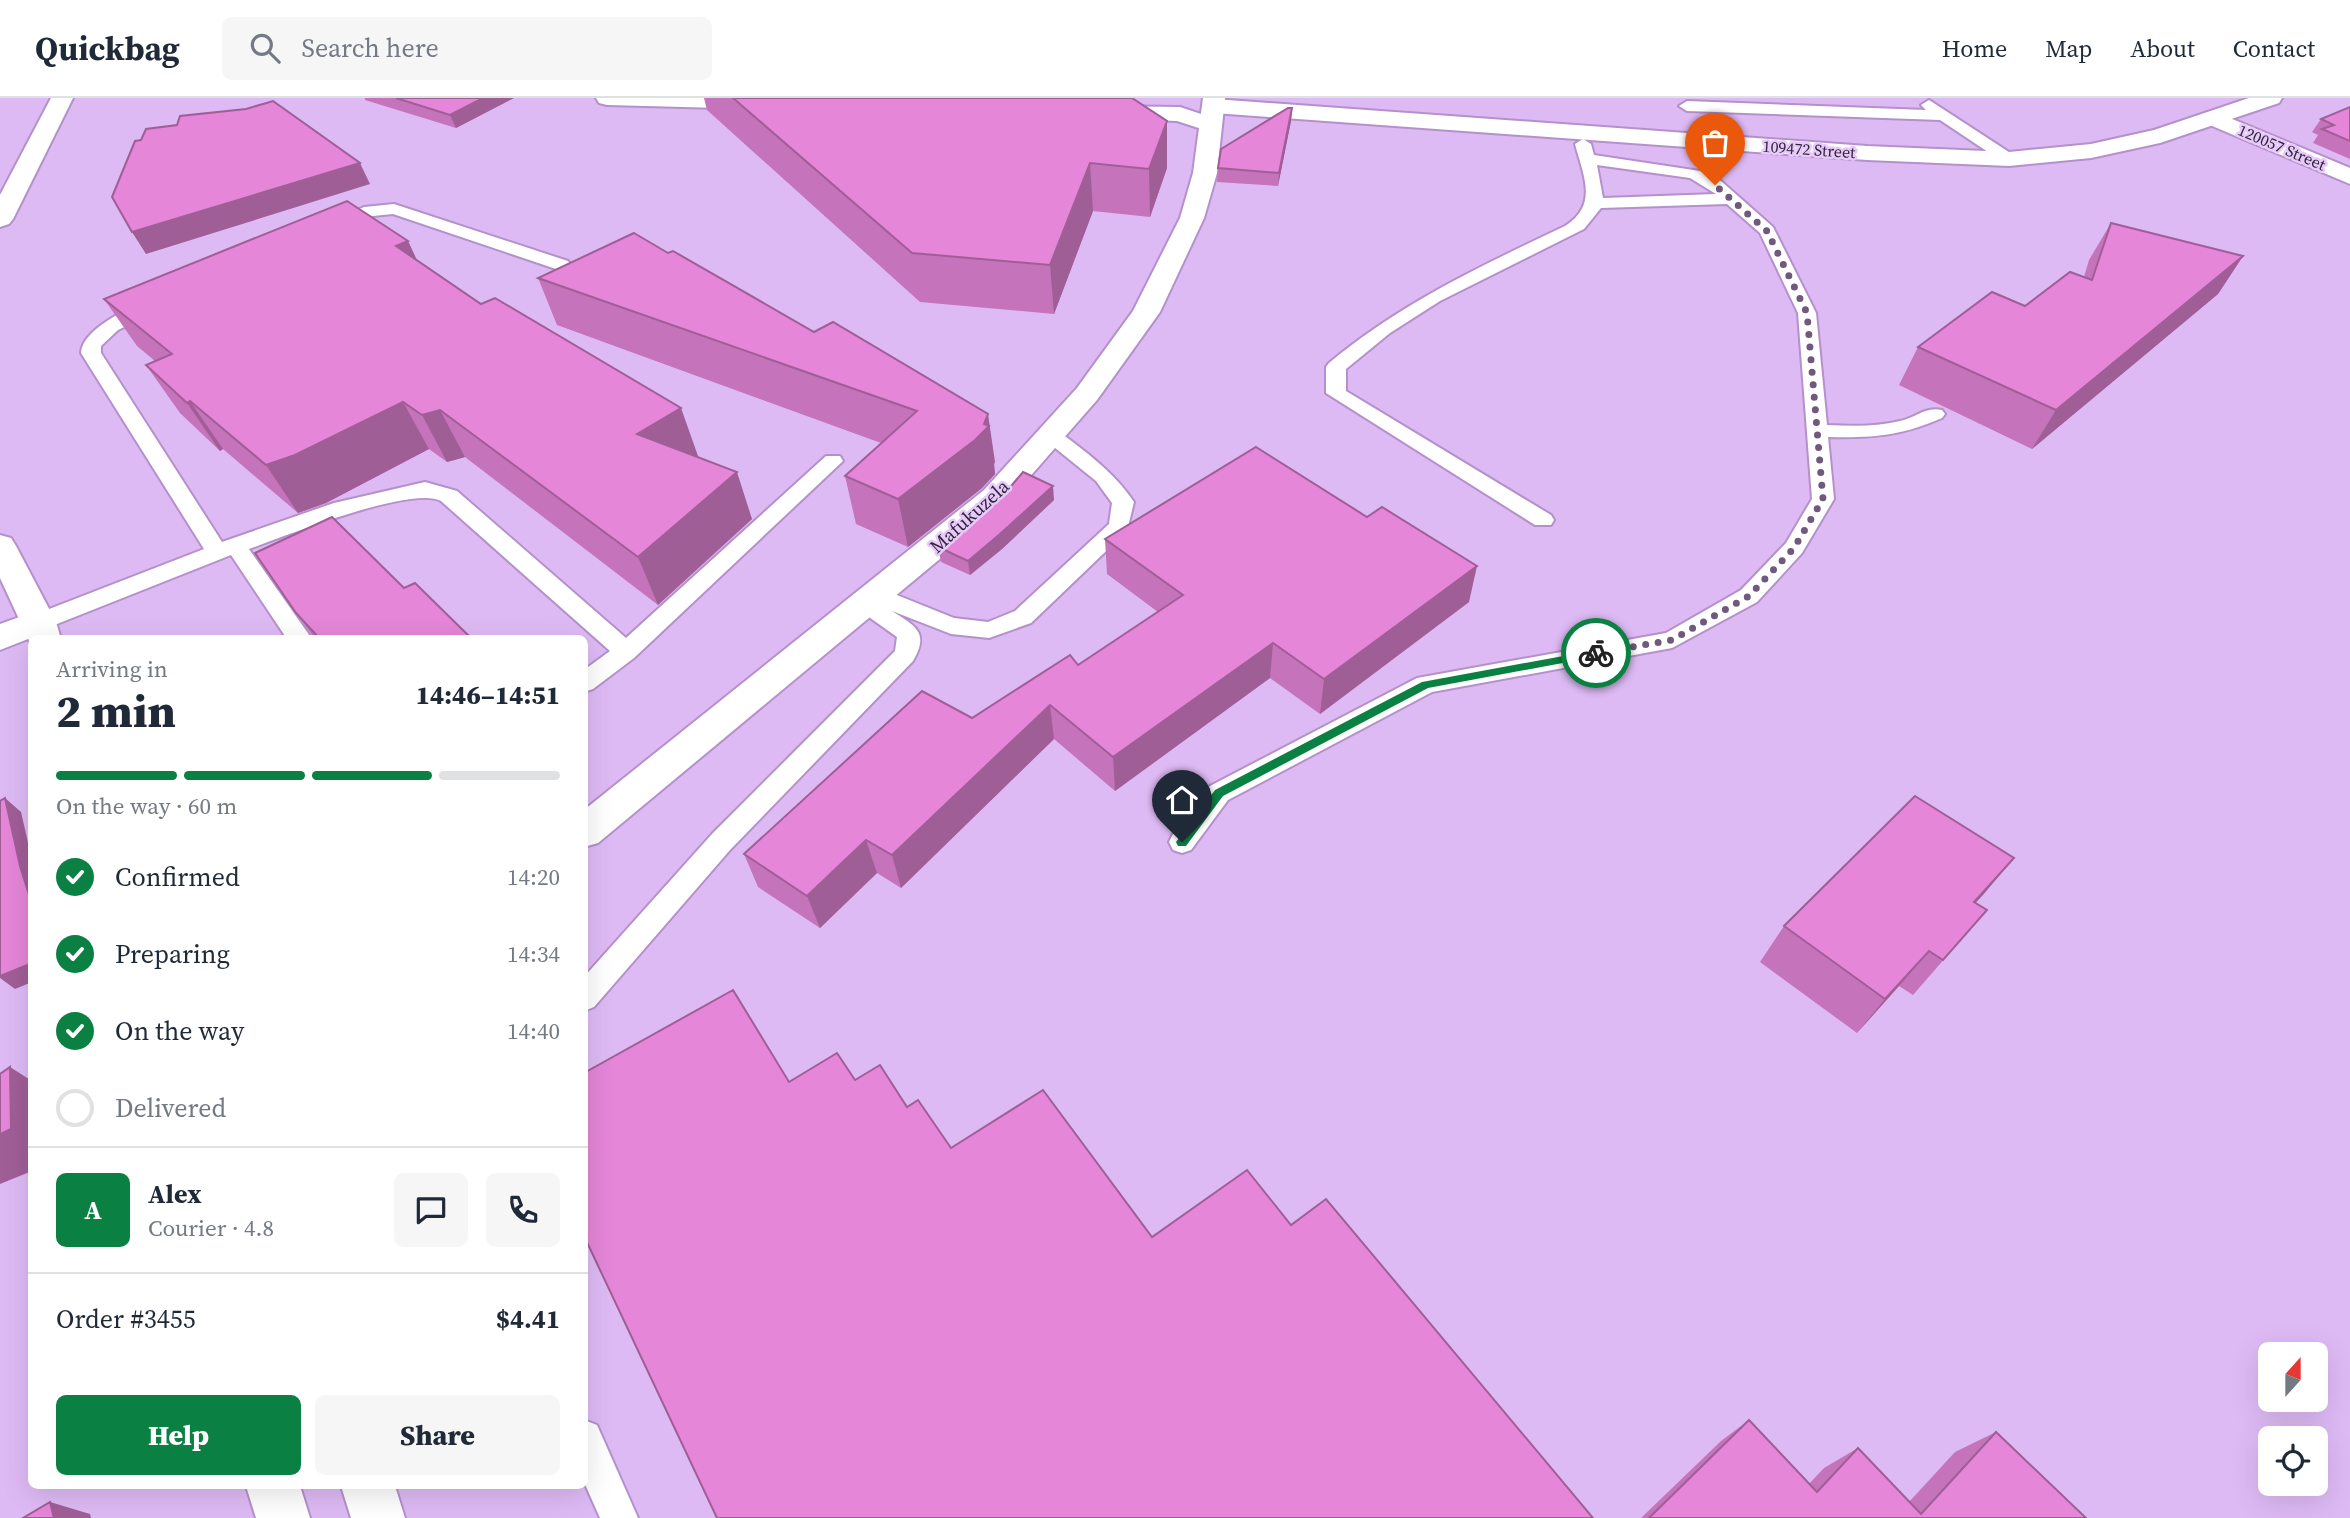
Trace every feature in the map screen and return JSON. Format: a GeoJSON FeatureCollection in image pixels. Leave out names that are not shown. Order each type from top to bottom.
{"type":"FeatureCollection","features":[{"type":"Feature","properties":{"kind":"street"},"geometry":{"type":"LineString","coordinates":[[0,219],[62,98]]}},
{"type":"Feature","properties":{"kind":"street"},"geometry":{"type":"LineString","coordinates":[[607,98],[782,103]]}},
{"type":"Feature","properties":{"kind":"street","name":"109472 Street"},"geometry":{"type":"LineString","coordinates":[[1079,113],[1180,114],[1213,110],[1581,132],[1891,155],[2009,159],[2091,151],[2160,136],[2271,98]]}},
{"type":"Feature","properties":{"kind":"street","name":"Mafukuzela"},"geometry":{"type":"LineString","coordinates":[[588,829],[995,497],[1087,394],[1146,312],[1192,218],[1205,173],[1213,110]]}},
{"type":"Feature","properties":{"kind":"street","name":"120057 Street"},"geometry":{"type":"LineString","coordinates":[[2213,118],[2350,177]]}},
{"type":"Feature","properties":{"kind":"street"},"geometry":{"type":"LineString","coordinates":[[0,546],[41,630],[0,638]]}},
{"type":"Feature","properties":{"kind":"street"},"geometry":{"type":"LineString","coordinates":[[274,1489],[283,1518]]}},
{"type":"Feature","properties":{"kind":"street"},"geometry":{"type":"LineString","coordinates":[[369,1489],[378,1518]]}},
{"type":"Feature","properties":{"kind":"lane"},"geometry":{"type":"LineString","coordinates":[[1920,98],[2009,159]]}},
{"type":"Feature","properties":{"kind":"lane"},"geometry":{"type":"LineString","coordinates":[[1687,106],[1943,115]]}},
{"type":"Feature","properties":{"kind":"lane"},"geometry":{"type":"LineString","coordinates":[[1544,520],[1336,393],[1336,368],[1358,347],[1463,279],[1579,225],[1593,209],[1581,132]]}},
{"type":"Feature","properties":{"kind":"lane"},"geometry":{"type":"LineString","coordinates":[[1182,842],[1219,793],[1426,684],[1672,640],[1749,596],[1794,548],[1823,499],[1807,313],[1767,231],[1715,185],[1694,174],[1586,159]]}},
{"type":"Feature","properties":{"kind":"lane"},"geometry":{"type":"LineString","coordinates":[[1593,204],[1732,199]]}},
{"type":"Feature","properties":{"kind":"lane"},"geometry":{"type":"LineString","coordinates":[[320,233],[370,211],[394,209],[562,265]]}},
{"type":"Feature","properties":{"kind":"lane"},"geometry":{"type":"LineString","coordinates":[[170,298],[111,326],[91,345],[91,353],[226,548],[256,578],[297,635]]}},
{"type":"Feature","properties":{"kind":"lane"},"geometry":{"type":"LineString","coordinates":[[1817,431],[1863,432],[1905,428],[1935,414]]}},
{"type":"Feature","properties":{"kind":"lane"},"geometry":{"type":"LineString","coordinates":[[872,599],[951,626],[989,630],[1023,617],[1119,526],[1123,502],[1103,476],[1051,435]]}},
{"type":"Feature","properties":{"kind":"lane"},"geometry":{"type":"LineString","coordinates":[[588,680],[626,652],[834,461]]}},
{"type":"Feature","properties":{"kind":"lane"},"geometry":{"type":"LineString","coordinates":[[41,630],[226,548],[378,498],[425,489],[444,493],[626,652]]}},
{"type":"Feature","properties":{"kind":"lane"},"geometry":{"type":"LineString","coordinates":[[588,993],[722,842],[905,655],[909,634],[872,599]]}},
{"type":"Feature","properties":{"kind":"lane"},"geometry":{"type":"LineString","coordinates":[[588,1446],[619,1518]]}},
{"type":"Feature","properties":{"kind":"building"},"geometry":{"type":"Polygon","coordinates":[[[396,98],[483,98],[450,115],[396,98]]]}},
{"type":"Feature","properties":{"kind":"building"},"geometry":{"type":"Polygon","coordinates":[[[733,98],[1132,98],[1167,121],[1149,169],[1090,163],[1050,265],[912,253],[733,98]]]}},
{"type":"Feature","properties":{"kind":"building"},"geometry":{"type":"Polygon","coordinates":[[[273,101],[360,163],[132,232],[112,197],[135,141],[141,140],[146,129],[177,125],[180,116],[246,109],[273,101]]]}},
{"type":"Feature","properties":{"kind":"building"},"geometry":{"type":"Polygon","coordinates":[[[2350,107],[2350,141],[2322,129],[2334,125],[2321,119],[2350,107]]]}},
{"type":"Feature","properties":{"kind":"building"},"geometry":{"type":"Polygon","coordinates":[[[1292,108],[1279,173],[1218,168],[1221,149],[1292,108]]]}},
{"type":"Feature","properties":{"kind":"building"},"geometry":{"type":"Polygon","coordinates":[[[347,201],[408,241],[396,246],[481,304],[495,298],[681,408],[637,434],[737,472],[638,557],[440,410],[422,415],[403,402],[295,455],[266,465],[190,401],[187,403],[146,365],[172,354],[104,299],[347,201]]]}},
{"type":"Feature","properties":{"kind":"building"},"geometry":{"type":"Polygon","coordinates":[[[2111,223],[2243,256],[2056,410],[1918,347],[1992,292],[2025,306],[2070,272],[2092,280],[2111,223]]]}},
{"type":"Feature","properties":{"kind":"building"},"geometry":{"type":"Polygon","coordinates":[[[634,233],[668,253],[673,251],[814,332],[833,322],[988,414],[984,424],[989,426],[975,440],[898,499],[845,476],[917,411],[538,278],[634,233]]]}},
{"type":"Feature","properties":{"kind":"building"},"geometry":{"type":"Polygon","coordinates":[[[1256,447],[1367,517],[1382,507],[1477,566],[1324,679],[1273,643],[1113,757],[1050,705],[892,855],[866,840],[807,896],[744,854],[922,691],[972,718],[1070,655],[1078,665],[1183,595],[1105,539],[1256,447]]]}},
{"type":"Feature","properties":{"kind":"building"},"geometry":{"type":"Polygon","coordinates":[[[1023,472],[1053,486],[968,561],[938,547],[1006,492],[1023,472]]]}},
{"type":"Feature","properties":{"kind":"building"},"geometry":{"type":"Polygon","coordinates":[[[332,517],[404,588],[415,583],[468,635],[316,635],[296,613],[255,553],[332,517]]]}},
{"type":"Feature","properties":{"kind":"building"},"geometry":{"type":"Polygon","coordinates":[[[1915,796],[2014,858],[1974,902],[1987,910],[1943,960],[1929,951],[1885,999],[1784,926],[1915,796]]]}},
{"type":"Feature","properties":{"kind":"building"},"geometry":{"type":"Polygon","coordinates":[[[5,798],[28,891],[28,967],[0,976],[0,801],[5,798]]]}},
{"type":"Feature","properties":{"kind":"building"},"geometry":{"type":"Polygon","coordinates":[[[733,990],[789,1082],[837,1053],[855,1080],[880,1065],[907,1107],[918,1100],[951,1148],[1043,1090],[1152,1237],[1247,1170],[1291,1225],[1326,1199],[1593,1518],[717,1518],[588,1244],[588,1071],[733,990]]]}},
{"type":"Feature","properties":{"kind":"building"},"geometry":{"type":"Polygon","coordinates":[[[10,1067],[11,1129],[0,1134],[0,1074],[10,1067]]]}},
{"type":"Feature","properties":{"kind":"building"},"geometry":{"type":"Polygon","coordinates":[[[1749,1420],[1817,1492],[1858,1448],[1921,1514],[1996,1432],[2086,1518],[1649,1518],[1749,1420]]]}},
{"type":"Feature","properties":{"kind":"building"},"geometry":{"type":"Polygon","coordinates":[[[50,1502],[54,1518],[23,1518],[50,1502]]]}},
{"type":"Feature","properties":{"kind":"way so far"},"geometry":{"type":"LineString","coordinates":[[1596,653],[1672,640],[1749,596],[1794,548],[1823,499],[1807,313],[1767,231],[1715,185]]}},
{"type":"Feature","properties":{"kind":"route"},"geometry":{"type":"LineString","coordinates":[[1182,842],[1219,793],[1426,684],[1596,653]]}}]}
